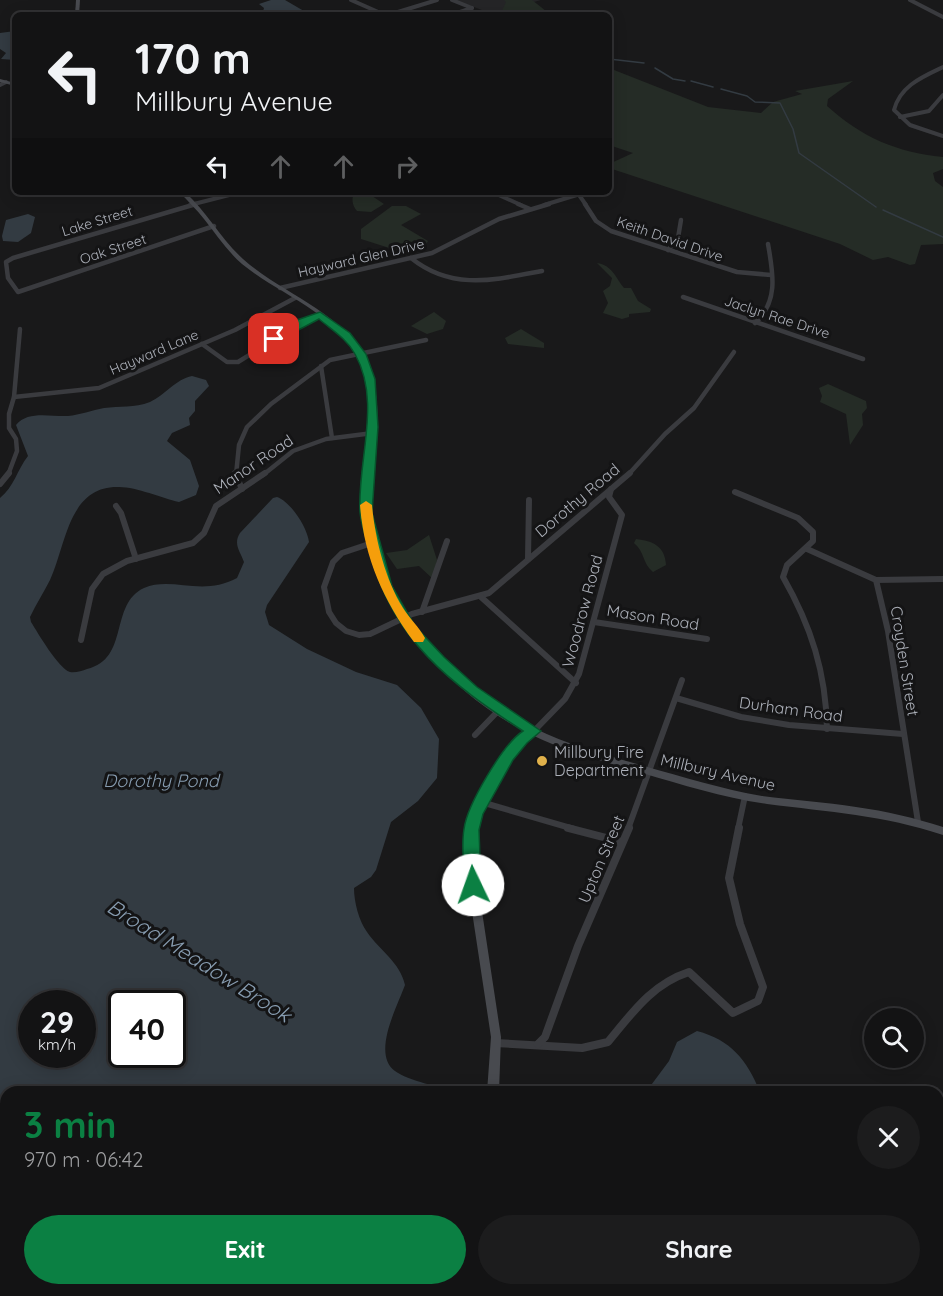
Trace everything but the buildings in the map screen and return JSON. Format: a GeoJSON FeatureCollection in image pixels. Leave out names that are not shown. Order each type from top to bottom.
{"type":"FeatureCollection","features":[{"type":"Feature","properties":{"kind":"main road"},"geometry":{"type":"LineString","coordinates":[[0,80],[12,84]]}},
{"type":"Feature","properties":{"kind":"main road","name":"Millbury Avenue"},"geometry":{"type":"LineString","coordinates":[[186,195],[214,226],[235,255],[320,315],[346,336],[360,354],[369,379],[373,433],[366,513],[372,543],[386,586],[402,617],[440,660],[472,690],[534,731],[593,755],[745,796],[870,812],[918,822],[943,831]]}},
{"type":"Feature","properties":{"kind":"main road"},"geometry":{"type":"LineString","coordinates":[[493,1086],[495,1042],[473,885],[471,830],[481,802],[508,756],[522,739],[534,731]]}},
{"type":"Feature","properties":{"kind":"street"},"geometry":{"type":"LineString","coordinates":[[353,0],[379,12]]}},
{"type":"Feature","properties":{"kind":"street"},"geometry":{"type":"LineString","coordinates":[[396,12],[437,0]]}},
{"type":"Feature","properties":{"kind":"street"},"geometry":{"type":"LineString","coordinates":[[452,0],[472,8],[460,12]]}},
{"type":"Feature","properties":{"kind":"street"},"geometry":{"type":"LineString","coordinates":[[910,0],[943,17]]}},
{"type":"Feature","properties":{"kind":"street"},"geometry":{"type":"LineString","coordinates":[[943,67],[909,85],[895,103],[894,110],[899,117],[919,129],[943,136]]}},
{"type":"Feature","properties":{"kind":"street"},"geometry":{"type":"LineString","coordinates":[[0,86],[6,82]]}},
{"type":"Feature","properties":{"kind":"street"},"geometry":{"type":"LineString","coordinates":[[899,117],[929,111],[943,95]]}},
{"type":"Feature","properties":{"kind":"street","name":"Lake Street"},"geometry":{"type":"LineString","coordinates":[[18,292],[6,273],[6,261],[195,203],[228,195]]}},
{"type":"Feature","properties":{"kind":"street"},"geometry":{"type":"LineString","coordinates":[[499,195],[530,209]]}},
{"type":"Feature","properties":{"kind":"street","name":"Hayward Glen Drive"},"geometry":{"type":"LineString","coordinates":[[280,288],[432,253],[488,224],[572,195]]}},
{"type":"Feature","properties":{"kind":"street","name":"Keith David Drive"},"geometry":{"type":"LineString","coordinates":[[579,195],[601,225],[621,235],[737,272],[771,275]]}},
{"type":"Feature","properties":{"kind":"street"},"geometry":{"type":"LineString","coordinates":[[668,250],[678,238],[681,220]]}},
{"type":"Feature","properties":{"kind":"street","name":"Oak Street"},"geometry":{"type":"LineString","coordinates":[[18,292],[214,226]]}},
{"type":"Feature","properties":{"kind":"street"},"geometry":{"type":"LineString","coordinates":[[755,323],[766,316],[774,289],[768,244]]}},
{"type":"Feature","properties":{"kind":"street"},"geometry":{"type":"LineString","coordinates":[[411,258],[429,273],[453,280],[488,279],[542,271]]}},
{"type":"Feature","properties":{"kind":"street","name":"Jaclyn Rae Drive"},"geometry":{"type":"LineString","coordinates":[[683,297],[863,359]]}},
{"type":"Feature","properties":{"kind":"street","name":"Hayward Lane"},"geometry":{"type":"LineString","coordinates":[[14,397],[99,388],[202,344],[295,298]]}},
{"type":"Feature","properties":{"kind":"street"},"geometry":{"type":"LineString","coordinates":[[202,344],[227,362],[238,362],[253,355],[301,323],[320,315]]}},
{"type":"Feature","properties":{"kind":"street"},"geometry":{"type":"LineString","coordinates":[[0,484],[12,469],[17,451],[15,439],[9,428],[20,329]]}},
{"type":"Feature","properties":{"kind":"street"},"geometry":{"type":"LineString","coordinates":[[242,489],[236,473],[239,444],[247,427],[271,404],[321,366],[336,358],[426,340]]}},
{"type":"Feature","properties":{"kind":"street","name":"Dorothy Road"},"geometry":{"type":"LineString","coordinates":[[372,543],[348,549],[336,557],[330,566],[322,590],[330,615],[354,634],[364,635],[402,617],[481,597],[498,586],[632,471],[665,434],[694,408],[734,352]]}},
{"type":"Feature","properties":{"kind":"street"},"geometry":{"type":"LineString","coordinates":[[321,366],[332,438]]}},
{"type":"Feature","properties":{"kind":"street","name":"Manor Road"},"geometry":{"type":"LineString","coordinates":[[81,640],[88,602],[96,582],[107,571],[136,558],[193,543],[204,533],[216,506],[293,451],[332,438],[373,433]]}},
{"type":"Feature","properties":{"kind":"street","name":"Woodrow Road"},"geometry":{"type":"LineString","coordinates":[[534,731],[565,699],[576,683],[622,515],[609,497],[611,487]]}},
{"type":"Feature","properties":{"kind":"street"},"geometry":{"type":"LineString","coordinates":[[735,492],[807,523],[813,531],[813,541],[807,549],[787,565],[783,577],[802,610],[810,632],[826,691],[827,729]]}},
{"type":"Feature","properties":{"kind":"street"},"geometry":{"type":"LineString","coordinates":[[528,559],[529,500]]}},
{"type":"Feature","properties":{"kind":"street"},"geometry":{"type":"LineString","coordinates":[[116,506],[121,513],[136,558]]}},
{"type":"Feature","properties":{"kind":"street"},"geometry":{"type":"LineString","coordinates":[[422,612],[447,541]]}},
{"type":"Feature","properties":{"kind":"street"},"geometry":{"type":"LineString","coordinates":[[807,549],[872,576],[876,580],[943,579]]}},
{"type":"Feature","properties":{"kind":"street","name":"Croyden Street"},"geometry":{"type":"LineString","coordinates":[[876,580],[888,632],[918,822]]}},
{"type":"Feature","properties":{"kind":"street"},"geometry":{"type":"LineString","coordinates":[[481,597],[576,683]]}},
{"type":"Feature","properties":{"kind":"street","name":"Mason Road"},"geometry":{"type":"LineString","coordinates":[[594,622],[707,639]]}},
{"type":"Feature","properties":{"kind":"street","name":"Upton Street"},"geometry":{"type":"LineString","coordinates":[[538,1044],[545,1037],[578,946],[650,772],[682,681]]}},
{"type":"Feature","properties":{"kind":"street","name":"Durham Road"},"geometry":{"type":"LineString","coordinates":[[676,698],[741,717],[827,729],[903,734]]}},
{"type":"Feature","properties":{"kind":"street"},"geometry":{"type":"LineString","coordinates":[[475,735],[499,710]]}},
{"type":"Feature","properties":{"kind":"street"},"geometry":{"type":"LineString","coordinates":[[495,1042],[577,1049],[598,1047],[608,1042],[656,987],[672,976],[689,972],[733,1013],[758,1001],[763,987],[740,924],[729,878],[745,796]]}},
{"type":"Feature","properties":{"kind":"street"},"geometry":{"type":"LineString","coordinates":[[481,802],[539,821],[622,842]]}},
{"type":"Feature","properties":{"kind":"shaded area"},"geometry":{"type":"Polygon","coordinates":[[[456,0],[541,0],[499,12],[487,12],[456,0]]]}},
{"type":"Feature","properties":{"kind":"shaded area"},"geometry":{"type":"Polygon","coordinates":[[[504,0],[532,0],[547,12],[501,12],[506,2],[504,0]]]}},
{"type":"Feature","properties":{"kind":"shaded area"},"geometry":{"type":"Polygon","coordinates":[[[612,69],[708,107],[761,113],[773,102],[802,94],[795,91],[853,81],[828,99],[827,106],[854,127],[881,142],[926,155],[943,157],[943,169],[933,173],[935,181],[943,187],[943,244],[921,245],[915,264],[910,265],[888,257],[873,260],[840,244],[612,169],[612,163],[633,153],[612,146],[612,69]]]}},
{"type":"Feature","properties":{"kind":"shaded area"},"geometry":{"type":"Polygon","coordinates":[[[368,195],[384,204],[371,212],[357,211],[352,201],[353,196],[368,195]]]}},
{"type":"Feature","properties":{"kind":"shaded area"},"geometry":{"type":"Polygon","coordinates":[[[392,206],[406,206],[421,214],[401,225],[428,241],[423,249],[402,252],[361,239],[361,229],[392,206]]]}},
{"type":"Feature","properties":{"kind":"shaded area"},"geometry":{"type":"Polygon","coordinates":[[[597,263],[610,269],[624,288],[631,288],[638,301],[651,309],[650,312],[629,314],[629,317],[622,319],[603,313],[608,303],[603,291],[610,286],[612,278],[597,263]]]}},
{"type":"Feature","properties":{"kind":"shaded area"},"geometry":{"type":"Polygon","coordinates":[[[434,312],[446,321],[443,329],[427,334],[411,326],[434,312]]]}},
{"type":"Feature","properties":{"kind":"shaded area"},"geometry":{"type":"Polygon","coordinates":[[[521,329],[544,343],[544,348],[508,344],[505,338],[521,329]]]}},
{"type":"Feature","properties":{"kind":"shaded area"},"geometry":{"type":"Polygon","coordinates":[[[828,384],[866,401],[867,408],[862,414],[863,425],[850,445],[846,414],[820,402],[822,396],[819,388],[828,384]]]}},
{"type":"Feature","properties":{"kind":"shaded area"},"geometry":{"type":"Polygon","coordinates":[[[429,535],[437,560],[433,579],[419,566],[397,569],[386,553],[407,550],[429,535]]]}},
{"type":"Feature","properties":{"kind":"shaded area"},"geometry":{"type":"Polygon","coordinates":[[[636,539],[648,541],[661,549],[666,565],[653,572],[634,543],[636,539]]]}},
{"type":"Feature","properties":{"kind":"water"},"geometry":{"type":"Polygon","coordinates":[[[271,0],[285,0],[306,12],[263,12],[264,8],[259,4],[271,0]]]}},
{"type":"Feature","properties":{"kind":"water"},"geometry":{"type":"Polygon","coordinates":[[[12,31],[12,60],[1,59],[6,53],[0,49],[0,33],[12,31]]]}},
{"type":"Feature","properties":{"kind":"water"},"geometry":{"type":"Polygon","coordinates":[[[28,214],[35,217],[31,233],[18,242],[3,241],[6,220],[28,214]]]}},
{"type":"Feature","properties":{"kind":"water","name":"Dorothy Pond"},"geometry":{"type":"Polygon","coordinates":[[[192,376],[206,380],[209,386],[195,401],[195,411],[189,418],[190,425],[172,433],[167,441],[190,460],[199,486],[196,495],[179,502],[140,490],[117,487],[101,490],[88,497],[78,507],[71,521],[50,580],[30,617],[31,622],[49,650],[65,669],[70,672],[85,670],[100,663],[109,654],[115,643],[126,606],[133,596],[144,588],[155,585],[212,586],[237,578],[244,562],[237,544],[240,533],[273,498],[277,497],[293,509],[305,529],[309,542],[267,605],[265,612],[269,625],[307,649],[356,672],[397,685],[421,708],[439,739],[437,778],[418,801],[391,822],[376,870],[371,877],[354,888],[364,928],[394,963],[405,985],[388,1029],[385,1053],[388,1063],[401,1075],[436,1086],[0,1086],[0,498],[9,489],[28,456],[16,425],[27,417],[77,415],[104,408],[144,404],[192,376]]]}},
{"type":"Feature","properties":{"kind":"water"},"geometry":{"type":"Polygon","coordinates":[[[697,1031],[719,1040],[743,1061],[757,1086],[650,1086],[669,1061],[677,1042],[697,1031]]]}},
{"type":"Feature","properties":{"kind":"waterway"},"geometry":{"type":"LineString","coordinates":[[612,59],[644,63]]}},
{"type":"Feature","properties":{"kind":"waterway"},"geometry":{"type":"LineString","coordinates":[[655,68],[673,79],[685,81]]}},
{"type":"Feature","properties":{"kind":"waterway"},"geometry":{"type":"LineString","coordinates":[[691,81],[713,87]]}},
{"type":"Feature","properties":{"kind":"waterway"},"geometry":{"type":"LineString","coordinates":[[721,89],[747,96],[755,102],[780,103],[793,129],[799,153],[876,207]]}},
{"type":"Feature","properties":{"kind":"waterway"},"geometry":{"type":"LineString","coordinates":[[883,210],[943,237]]}},
{"type":"Feature","properties":{"kind":"slow traffic"},"geometry":{"type":"LineString","coordinates":[[366,505],[368,527],[386,586],[397,609],[419,638]]}},
{"type":"Feature","properties":{"kind":"place","name":"Millbury Fire Department"},"geometry":{"type":"Point","coordinates":[542,761]}},
{"type":"Feature","properties":{"kind":"route"},"geometry":{"type":"LineString","coordinates":[[274,339],[320,315],[337,327],[360,354],[366,365],[369,379],[373,427],[366,513],[375,554],[386,586],[411,630],[440,660],[472,690],[534,731],[522,739],[508,756],[476,813],[471,830],[473,885]]}},
{"type":"Feature","properties":{"kind":"water label","name":"Broad Meadow Brook"},"geometry":{"type":"Point","coordinates":[199,961]}}]}
